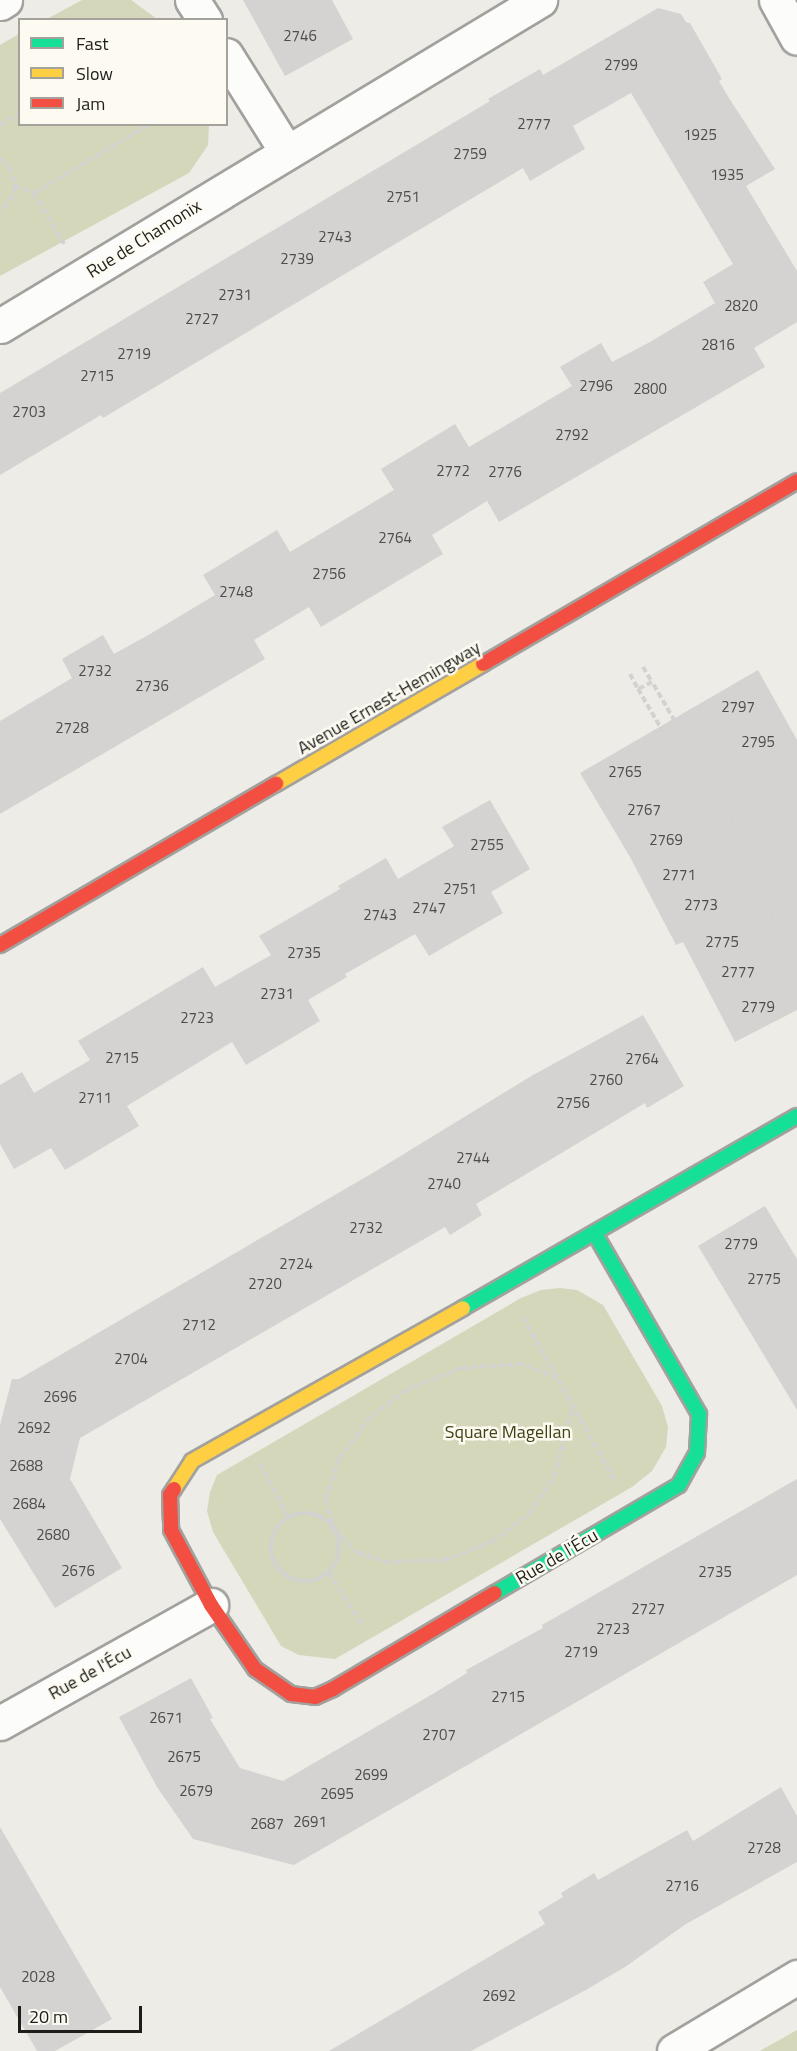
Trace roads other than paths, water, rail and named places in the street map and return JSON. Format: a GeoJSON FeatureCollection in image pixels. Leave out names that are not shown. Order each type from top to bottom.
{"type":"FeatureCollection","features":[{"type":"Feature","properties":{"kind":"street"},"geometry":{"type":"LineString","coordinates":[[0,3],[6,0]]}},
{"type":"Feature","properties":{"kind":"street"},"geometry":{"type":"LineString","coordinates":[[192,0],[204,18]]}},
{"type":"Feature","properties":{"kind":"street","name":"Rue de Chamonix"},"geometry":{"type":"LineString","coordinates":[[0,326],[84,277],[286,151],[540,0]]}},
{"type":"Feature","properties":{"kind":"street"},"geometry":{"type":"LineString","coordinates":[[776,0],[797,38]]}},
{"type":"Feature","properties":{"kind":"street"},"geometry":{"type":"LineString","coordinates":[[228,58],[286,151]]}},
{"type":"Feature","properties":{"kind":"street","name":"Avenue Ernest-Hemingway"},"geometry":{"type":"LineString","coordinates":[[0,945],[797,481]]}},
{"type":"Feature","properties":{"kind":"street","name":"Rue de l'Écu"},"geometry":{"type":"LineString","coordinates":[[595,1234],[699,1414],[697,1453],[679,1485],[385,1659],[315,1696],[291,1694],[255,1669],[211,1605],[171,1530],[170,1495],[192,1461],[595,1234],[797,1116]]}},
{"type":"Feature","properties":{"kind":"street","name":"Rue de l'Écu"},"geometry":{"type":"LineString","coordinates":[[0,1723],[211,1605]]}},
{"type":"Feature","properties":{"kind":"street"},"geometry":{"type":"LineString","coordinates":[[674,2051],[797,1977]]}},
{"type":"Feature","properties":{"kind":"park label","name":"Square Magellan"},"geometry":{"type":"Point","coordinates":[508,1432]}}]}
